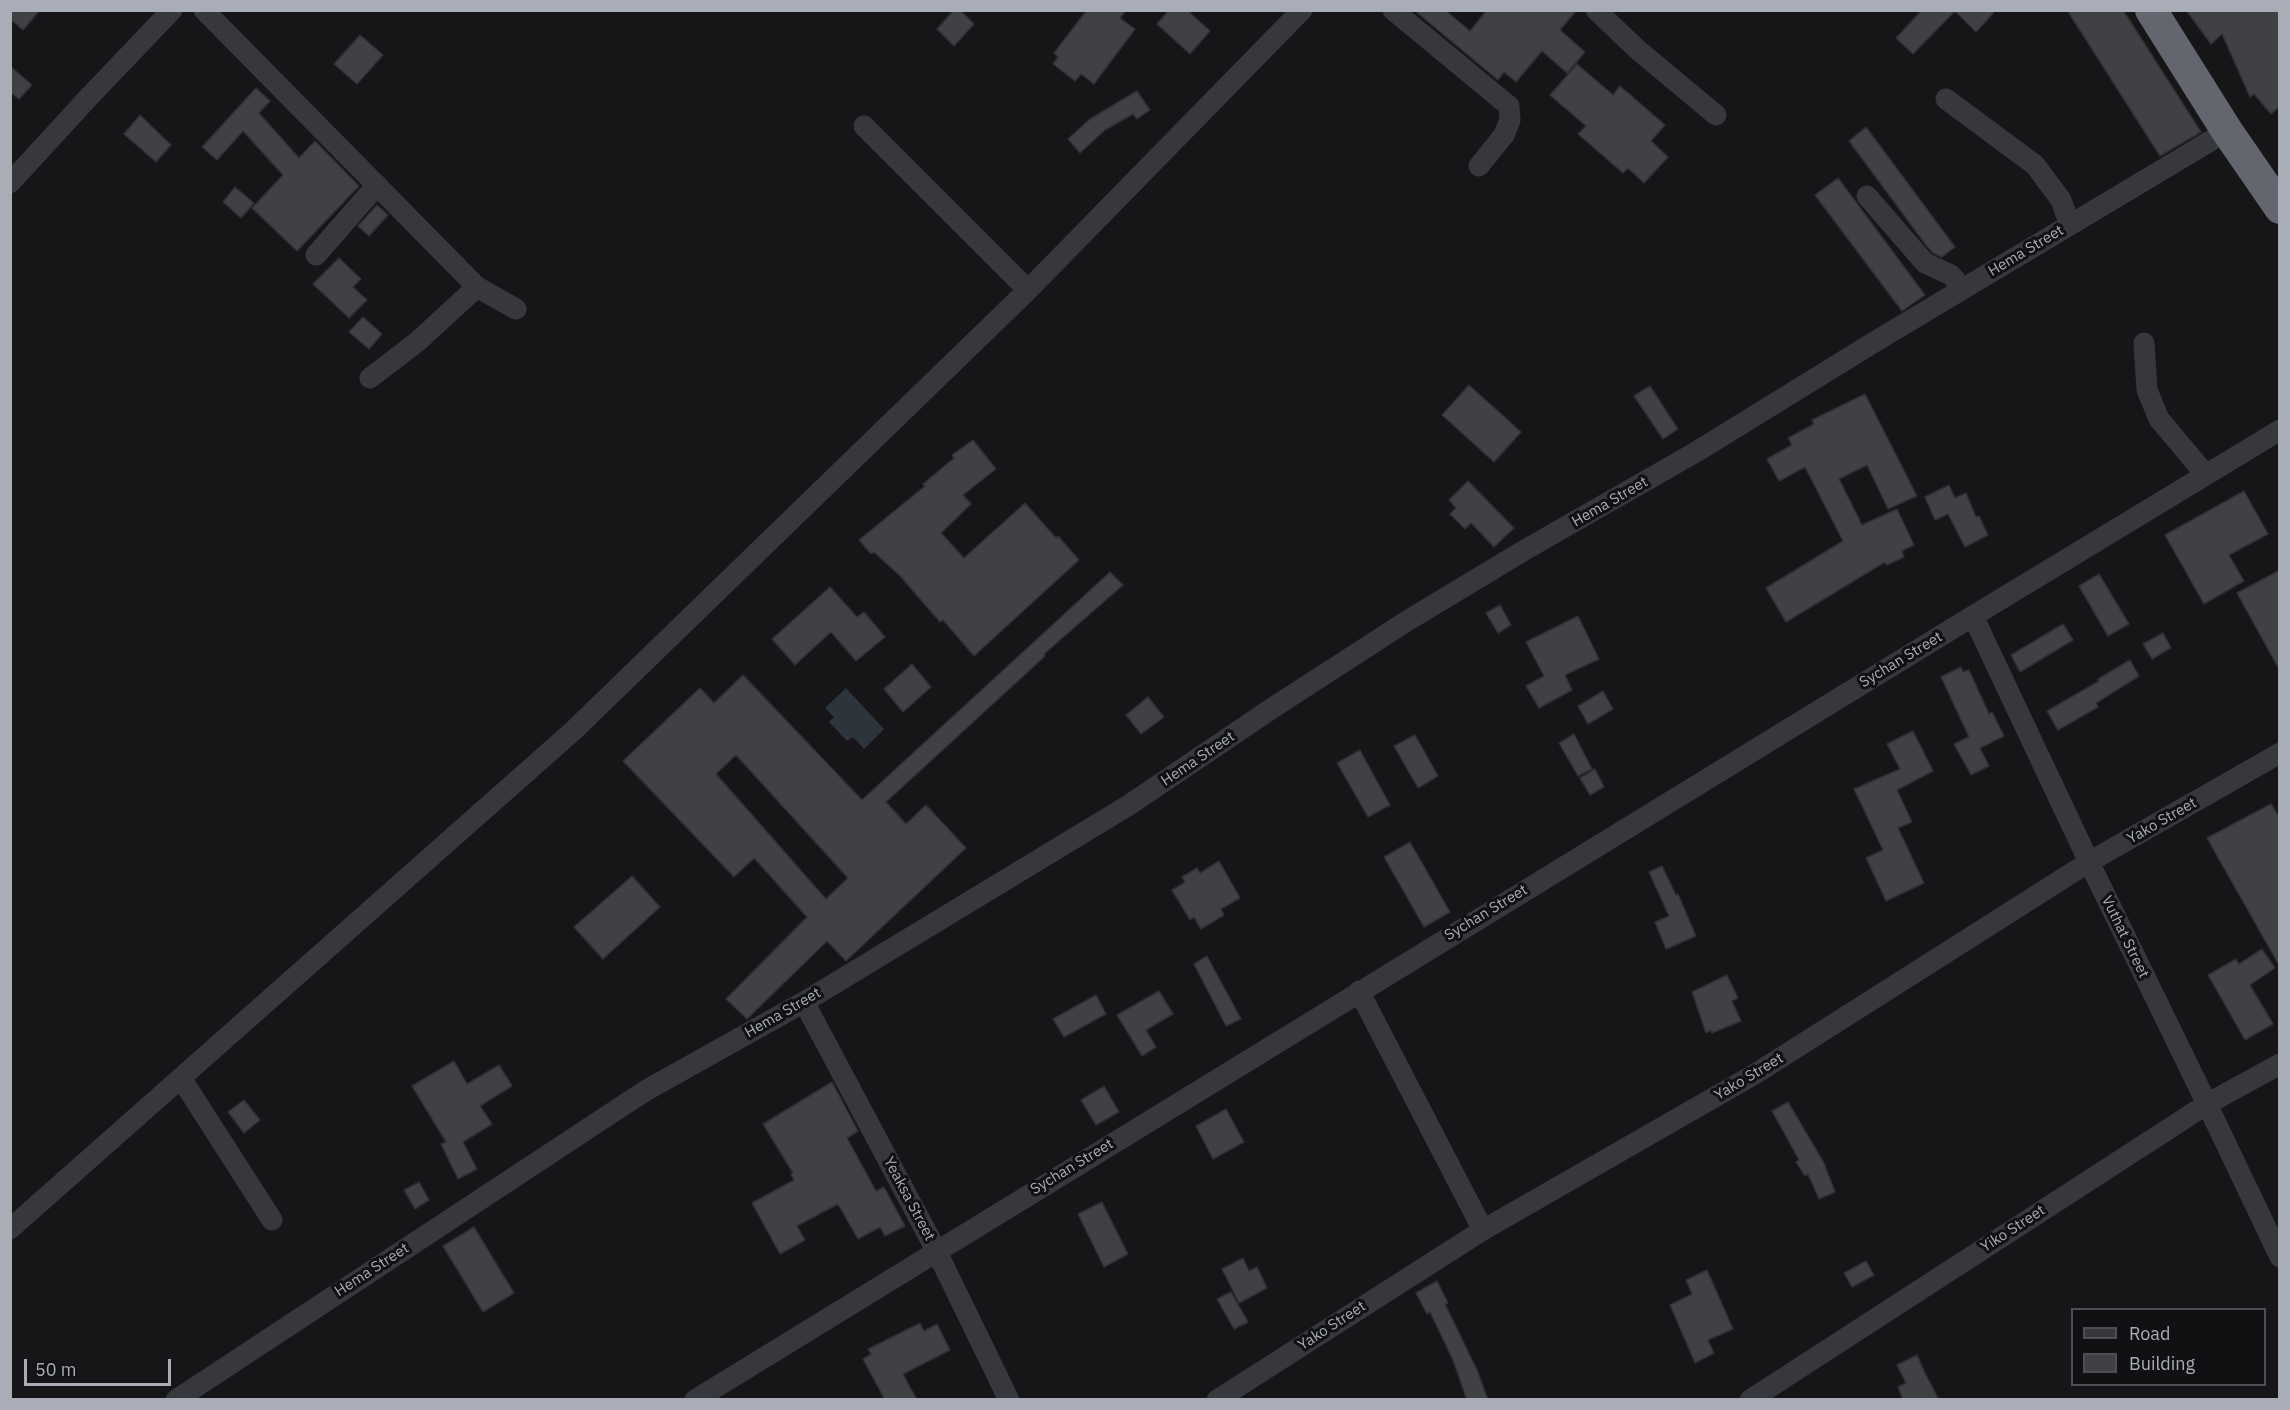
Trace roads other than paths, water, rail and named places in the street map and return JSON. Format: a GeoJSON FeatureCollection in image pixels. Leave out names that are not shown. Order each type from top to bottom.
{"type":"FeatureCollection","features":[{"type":"Feature","properties":{"kind":"highway"},"geometry":{"type":"LineString","coordinates":[[2151,10],[2280,208]]}},
{"type":"Feature","properties":{"kind":"street"},"geometry":{"type":"LineString","coordinates":[[10,183],[172,10]]}},
{"type":"Feature","properties":{"kind":"street"},"geometry":{"type":"LineString","coordinates":[[204,10],[477,287],[516,309]]}},
{"type":"Feature","properties":{"kind":"street"},"geometry":{"type":"LineString","coordinates":[[10,1229],[573,731],[1028,290],[1302,10]]}},
{"type":"Feature","properties":{"kind":"street"},"geometry":{"type":"LineString","coordinates":[[1393,10],[1509,106],[1510,120],[1504,135],[1479,166]]}},
{"type":"Feature","properties":{"kind":"street"},"geometry":{"type":"LineString","coordinates":[[1596,10],[1638,50],[1716,115]]}},
{"type":"Feature","properties":{"kind":"street"},"geometry":{"type":"LineString","coordinates":[[1946,99],[2035,165],[2061,200],[2070,225]]}},
{"type":"Feature","properties":{"kind":"street"},"geometry":{"type":"LineString","coordinates":[[864,126],[1028,290]]}},
{"type":"Feature","properties":{"kind":"street","name":"Hema Street"},"geometry":{"type":"LineString","coordinates":[[176,1400],[645,1091],[804,1002],[1129,805],[1407,621],[1523,551],[1735,429],[1963,289],[2228,131]]}},
{"type":"Feature","properties":{"kind":"street"},"geometry":{"type":"LineString","coordinates":[[316,255],[377,185]]}},
{"type":"Feature","properties":{"kind":"street"},"geometry":{"type":"LineString","coordinates":[[1867,196],[1925,263],[1951,275],[1963,289]]}},
{"type":"Feature","properties":{"kind":"street"},"geometry":{"type":"LineString","coordinates":[[370,378],[417,342],[477,287]]}},
{"type":"Feature","properties":{"kind":"street"},"geometry":{"type":"LineString","coordinates":[[2144,343],[2147,390],[2159,419],[2206,474]]}},
{"type":"Feature","properties":{"kind":"street","name":"Sychan Street"},"geometry":{"type":"LineString","coordinates":[[695,1400],[1359,991],[2280,430]]}},
{"type":"Feature","properties":{"kind":"street","name":"Vuthat Street"},"geometry":{"type":"LineString","coordinates":[[1973,616],[2280,1257]]}},
{"type":"Feature","properties":{"kind":"street","name":"Yako Street"},"geometry":{"type":"LineString","coordinates":[[1217,1400],[1483,1230],[1755,1074],[2089,862],[2280,753]]}},
{"type":"Feature","properties":{"kind":"street"},"geometry":{"type":"LineString","coordinates":[[1359,991],[1483,1230]]}},
{"type":"Feature","properties":{"kind":"street","name":"Yeaksa Street"},"geometry":{"type":"LineString","coordinates":[[804,1002],[936,1250],[1009,1400]]}},
{"type":"Feature","properties":{"kind":"street","name":"Yiko Street"},"geometry":{"type":"LineString","coordinates":[[1750,1400],[2207,1104],[2280,1064]]}},
{"type":"Feature","properties":{"kind":"street"},"geometry":{"type":"LineString","coordinates":[[181,1078],[272,1220]]}}]}
